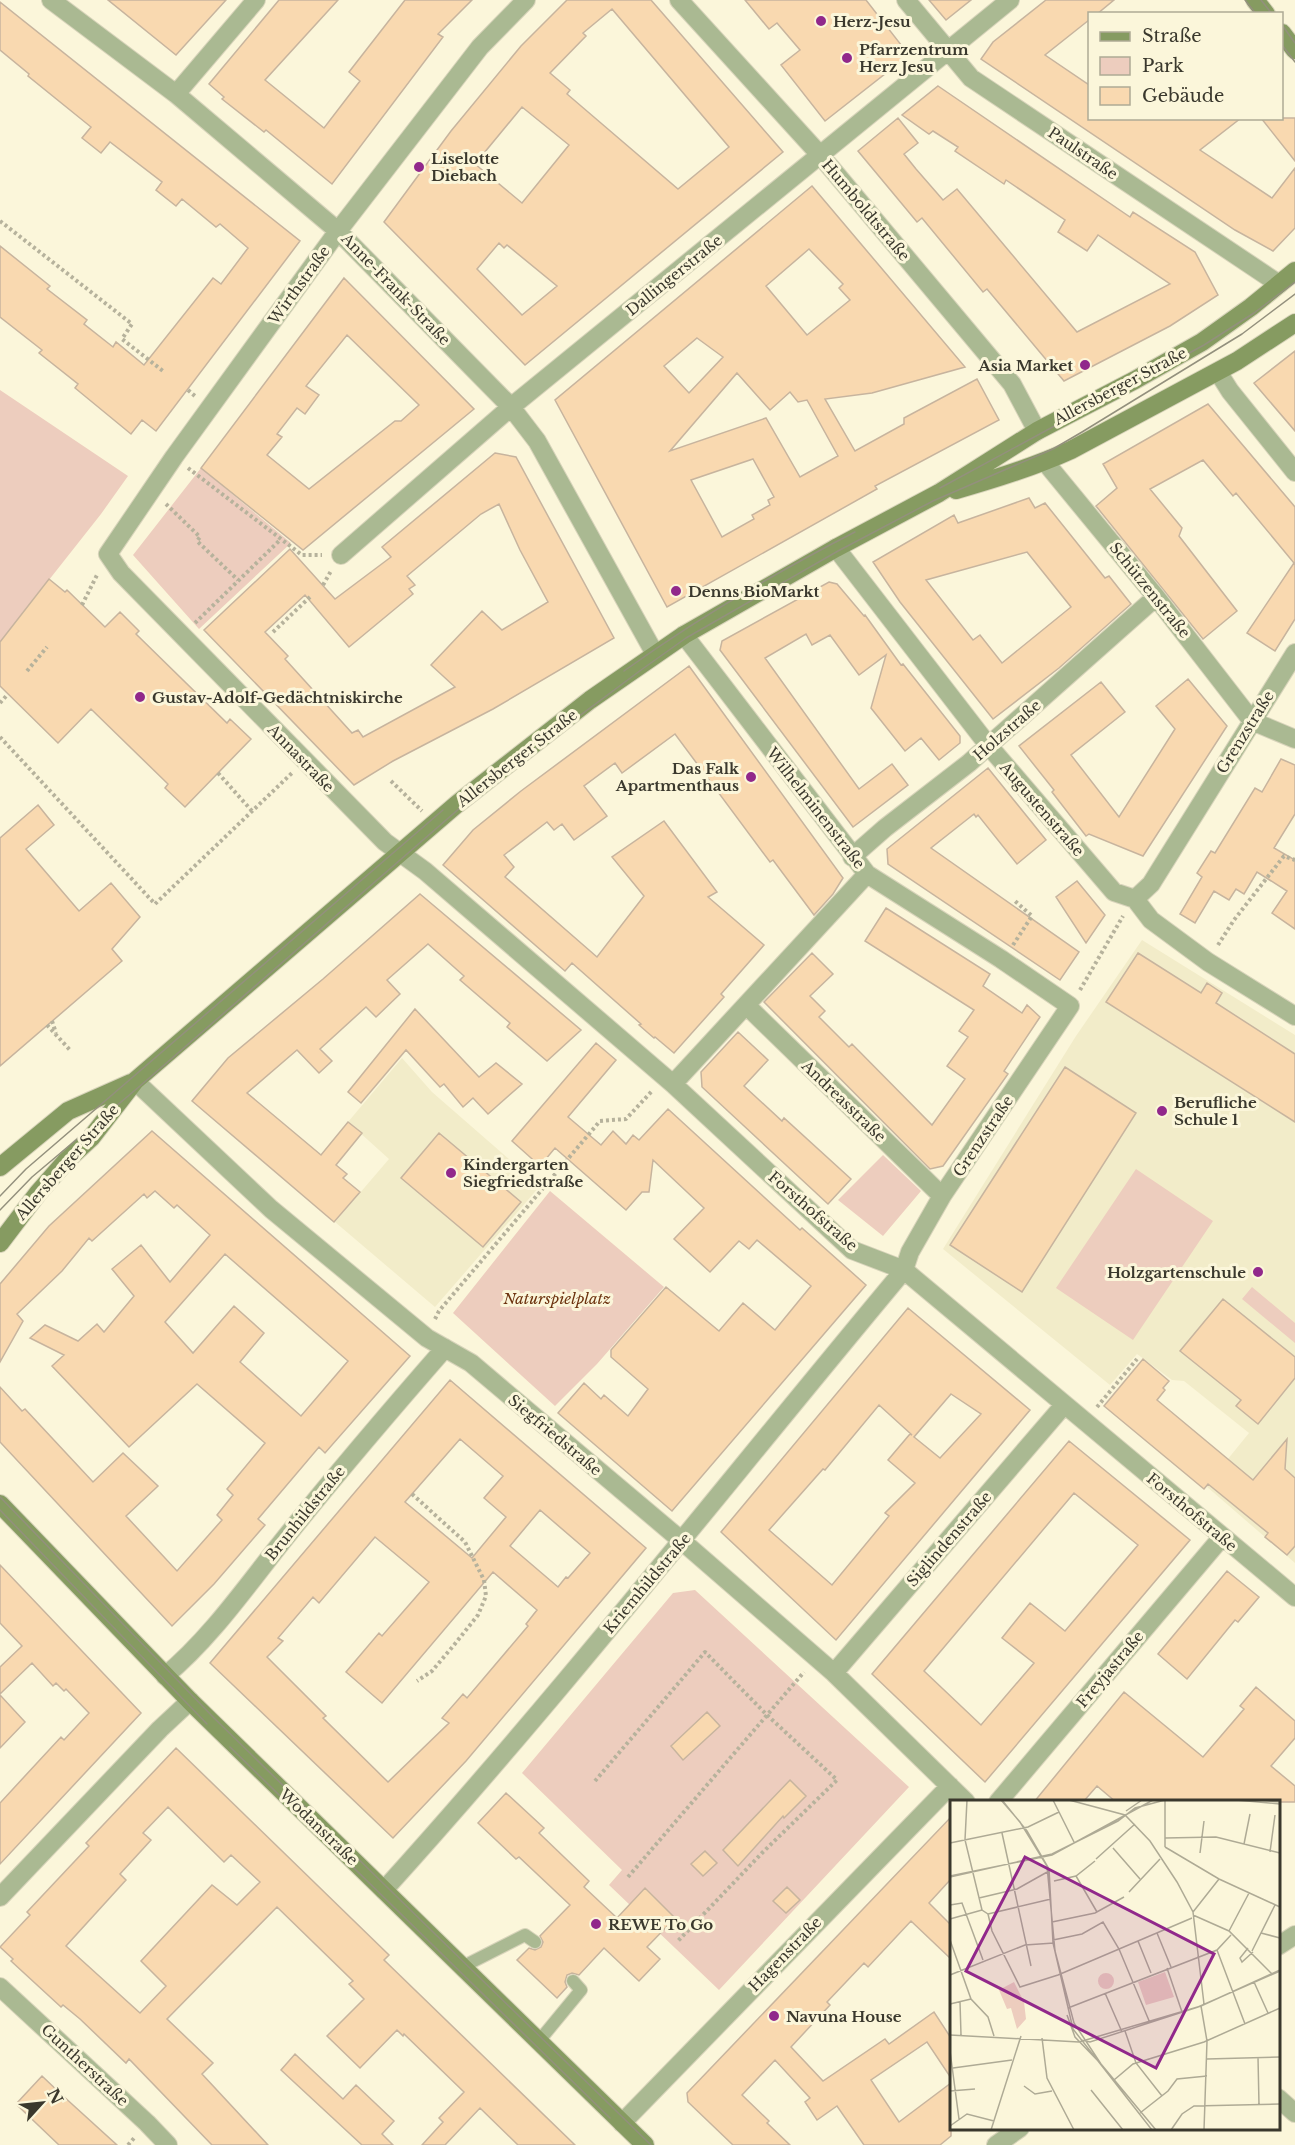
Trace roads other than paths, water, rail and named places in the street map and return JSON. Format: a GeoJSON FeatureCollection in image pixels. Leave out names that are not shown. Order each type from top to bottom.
{"type":"FeatureCollection","features":[{"type":"Feature","properties":{"kind":"main road"},"geometry":{"type":"LineString","coordinates":[[1283,35],[1295,50]]}},
{"type":"Feature","properties":{"kind":"main road","name":"Allersberger Straße"},"geometry":{"type":"LineString","coordinates":[[0,1244],[38,1193],[66,1161],[91,1138],[135,1081],[481,784],[590,700],[684,635],[836,548],[939,493],[1037,431],[1202,342],[1251,307],[1295,271]]}},
{"type":"Feature","properties":{"kind":"main road","name":"Allersberger Straße"},"geometry":{"type":"LineString","coordinates":[[939,493],[1004,476],[1047,461],[1218,372],[1295,323]]}},
{"type":"Feature","properties":{"kind":"main road","name":"Allersberger Straße"},"geometry":{"type":"LineString","coordinates":[[0,1167],[68,1110],[135,1081]]}},
{"type":"Feature","properties":{"kind":"main road","name":"Wodanstraße"},"geometry":{"type":"LineString","coordinates":[[0,1504],[190,1701],[645,2145]]}},
{"type":"Feature","properties":{"kind":"street","name":"Anne-Frank-Straße"},"geometry":{"type":"LineString","coordinates":[[51,0],[176,94],[338,231],[511,407],[537,441],[655,654]]}},
{"type":"Feature","properties":{"kind":"street"},"geometry":{"type":"LineString","coordinates":[[176,94],[256,0]]}},
{"type":"Feature","properties":{"kind":"street","name":"Wirthstraße"},"geometry":{"type":"LineString","coordinates":[[108,554],[174,456],[338,231],[480,47],[526,0]]}},
{"type":"Feature","properties":{"kind":"street","name":"Humboldtstraße"},"geometry":{"type":"LineString","coordinates":[[679,0],[821,156],[1012,384],[1037,431]]}},
{"type":"Feature","properties":{"kind":"street","name":"Paulstraße"},"geometry":{"type":"LineString","coordinates":[[906,0],[971,78],[1280,284]]}},
{"type":"Feature","properties":{"kind":"street","name":"Dallingerstraße"},"geometry":{"type":"LineString","coordinates":[[341,555],[511,407],[1010,0]]}},
{"type":"Feature","properties":{"kind":"street"},"geometry":{"type":"LineString","coordinates":[[1218,372],[1230,391],[1295,471]]}},
{"type":"Feature","properties":{"kind":"street","name":"Schützenstraße"},"geometry":{"type":"LineString","coordinates":[[1047,461],[1050,468],[1156,597],[1252,720]]}},
{"type":"Feature","properties":{"kind":"street","name":"Augustenstraße"},"geometry":{"type":"LineString","coordinates":[[836,548],[988,745],[1114,892],[1135,899],[1151,920],[1208,962],[1295,1016]]}},
{"type":"Feature","properties":{"kind":"street","name":"Annastraße"},"geometry":{"type":"LineString","coordinates":[[108,554],[121,573],[181,636],[373,831],[400,853]]}},
{"type":"Feature","properties":{"kind":"street","name":"Holzstraße"},"geometry":{"type":"LineString","coordinates":[[852,857],[988,745],[1156,597]]}},
{"type":"Feature","properties":{"kind":"street","name":"Wilhelminenstraße"},"geometry":{"type":"LineString","coordinates":[[684,635],[867,874],[1070,1006]]}},
{"type":"Feature","properties":{"kind":"street","name":"Grenzstraße"},"geometry":{"type":"LineString","coordinates":[[1135,899],[1151,884],[1295,653]]}},
{"type":"Feature","properties":{"kind":"street"},"geometry":{"type":"LineString","coordinates":[[1252,720],[1295,739]]}},
{"type":"Feature","properties":{"kind":"street","name":"Forsthofstraße"},"geometry":{"type":"LineString","coordinates":[[400,853],[425,871],[669,1081],[852,1250],[904,1270],[1295,1597]]}},
{"type":"Feature","properties":{"kind":"street"},"geometry":{"type":"LineString","coordinates":[[669,1081],[747,1006],[867,874]]}},
{"type":"Feature","properties":{"kind":"street","name":"Andreasstraße"},"geometry":{"type":"LineString","coordinates":[[747,1006],[942,1196]]}},
{"type":"Feature","properties":{"kind":"street","name":"Grenzstraße"},"geometry":{"type":"LineString","coordinates":[[904,1270],[910,1252],[942,1196],[1070,1006]]}},
{"type":"Feature","properties":{"kind":"street","name":"Siegfriedstraße"},"geometry":{"type":"LineString","coordinates":[[135,1081],[271,1209],[427,1338],[471,1364],[817,1658],[964,1800]]}},
{"type":"Feature","properties":{"kind":"street","name":"Kriemhildstraße"},"geometry":{"type":"LineString","coordinates":[[384,1890],[412,1862],[516,1742],[784,1413],[904,1270]]}},
{"type":"Feature","properties":{"kind":"street","name":"Brunhildstraße"},"geometry":{"type":"LineString","coordinates":[[165,1676],[225,1613],[358,1446],[445,1348]]}},
{"type":"Feature","properties":{"kind":"street","name":"Siglindenstraße"},"geometry":{"type":"LineString","coordinates":[[834,1673],[1064,1405]]}},
{"type":"Feature","properties":{"kind":"street","name":"Freyjastraße"},"geometry":{"type":"LineString","coordinates":[[1000,1800],[1222,1537]]}},
{"type":"Feature","properties":{"kind":"street"},"geometry":{"type":"LineString","coordinates":[[0,1897],[160,1729],[190,1701]]}},
{"type":"Feature","properties":{"kind":"street","name":"Hagenstraße"},"geometry":{"type":"LineString","coordinates":[[622,2123],[702,2038],[950,1786]]}},
{"type":"Feature","properties":{"kind":"street"},"geometry":{"type":"LineString","coordinates":[[1280,1945],[1295,1935]]}},
{"type":"Feature","properties":{"kind":"street","name":"Guntherstraße"},"geometry":{"type":"LineString","coordinates":[[0,1987],[168,2145]]}},
{"type":"Feature","properties":{"kind":"street"},"geometry":{"type":"LineString","coordinates":[[1280,2100],[1295,2113]]}},
{"type":"Feature","properties":{"kind":"street"},"geometry":{"type":"LineString","coordinates":[[996,2145],[1017,2130]]}},
{"type":"Feature","properties":{"kind":"lane"},"geometry":{"type":"LineString","coordinates":[[462,1967],[525,1935],[535,1942]]}},
{"type":"Feature","properties":{"kind":"lane"},"geometry":{"type":"LineString","coordinates":[[539,2041],[581,1990],[573,1981]]}},
{"type":"Feature","properties":{"kind":"tram line"},"geometry":{"type":"LineString","coordinates":[[1245,0],[1254,12]]}},
{"type":"Feature","properties":{"kind":"tram line"},"geometry":{"type":"LineString","coordinates":[[1261,0],[1270,12]]}},
{"type":"Feature","properties":{"kind":"tram line"},"geometry":{"type":"LineString","coordinates":[[1283,26],[1295,43]]}},
{"type":"Feature","properties":{"kind":"tram line"},"geometry":{"type":"LineString","coordinates":[[1283,46],[1295,62]]}},
{"type":"Feature","properties":{"kind":"tram line"},"geometry":{"type":"LineString","coordinates":[[940,488],[1204,345],[1254,313],[1295,282]]}},
{"type":"Feature","properties":{"kind":"tram line"},"geometry":{"type":"LineString","coordinates":[[0,1210],[32,1177],[484,787],[686,638],[838,551],[933,501],[1053,449],[1242,334],[1295,294]]}},
{"type":"Feature","properties":{"kind":"tram line"},"geometry":{"type":"LineString","coordinates":[[624,671],[736,597],[855,532]]}},
{"type":"Feature","properties":{"kind":"tram line"},"geometry":{"type":"LineString","coordinates":[[0,1196],[26,1169],[443,810]]}},
{"type":"Feature","properties":{"kind":"tram line"},"geometry":{"type":"LineString","coordinates":[[0,1497],[214,1718],[651,2145]]}},
{"type":"Feature","properties":{"kind":"tram line"},"geometry":{"type":"LineString","coordinates":[[0,1510],[207,1724]]}},
{"type":"Feature","properties":{"kind":"tram line"},"geometry":{"type":"LineString","coordinates":[[230,1747],[610,2118]]}},
{"type":"Feature","properties":{"kind":"place","name":"Herz-Jesu"},"geometry":{"type":"Point","coordinates":[821,21]}},
{"type":"Feature","properties":{"kind":"place","name":"Pfarrzentrum Herz Jesu"},"geometry":{"type":"Point","coordinates":[847,58]}},
{"type":"Feature","properties":{"kind":"place","name":"Liselotte Diebach"},"geometry":{"type":"Point","coordinates":[419,167]}},
{"type":"Feature","properties":{"kind":"place","name":"Asia Market"},"geometry":{"type":"Point","coordinates":[1085,365]}},
{"type":"Feature","properties":{"kind":"place","name":"Denns BioMarkt"},"geometry":{"type":"Point","coordinates":[676,591]}},
{"type":"Feature","properties":{"kind":"place","name":"Gustav-Adolf-Gedächtniskirche"},"geometry":{"type":"Point","coordinates":[140,697]}},
{"type":"Feature","properties":{"kind":"place","name":"Das Falk Apartmenthaus"},"geometry":{"type":"Point","coordinates":[751,777]}},
{"type":"Feature","properties":{"kind":"place","name":"Berufliche Schule 1"},"geometry":{"type":"Point","coordinates":[1162,1111]}},
{"type":"Feature","properties":{"kind":"place","name":"Kindergarten Siegfriedstraße"},"geometry":{"type":"Point","coordinates":[451,1173]}},
{"type":"Feature","properties":{"kind":"place","name":"Holzgartenschule"},"geometry":{"type":"Point","coordinates":[1258,1272]}},
{"type":"Feature","properties":{"kind":"place","name":"REWE To Go"},"geometry":{"type":"Point","coordinates":[596,1924]}},
{"type":"Feature","properties":{"kind":"place","name":"Navuna House"},"geometry":{"type":"Point","coordinates":[774,2016]}},
{"type":"Feature","properties":{"kind":"park label","name":"Naturspielplatz"},"geometry":{"type":"Point","coordinates":[557,1298]}}]}
